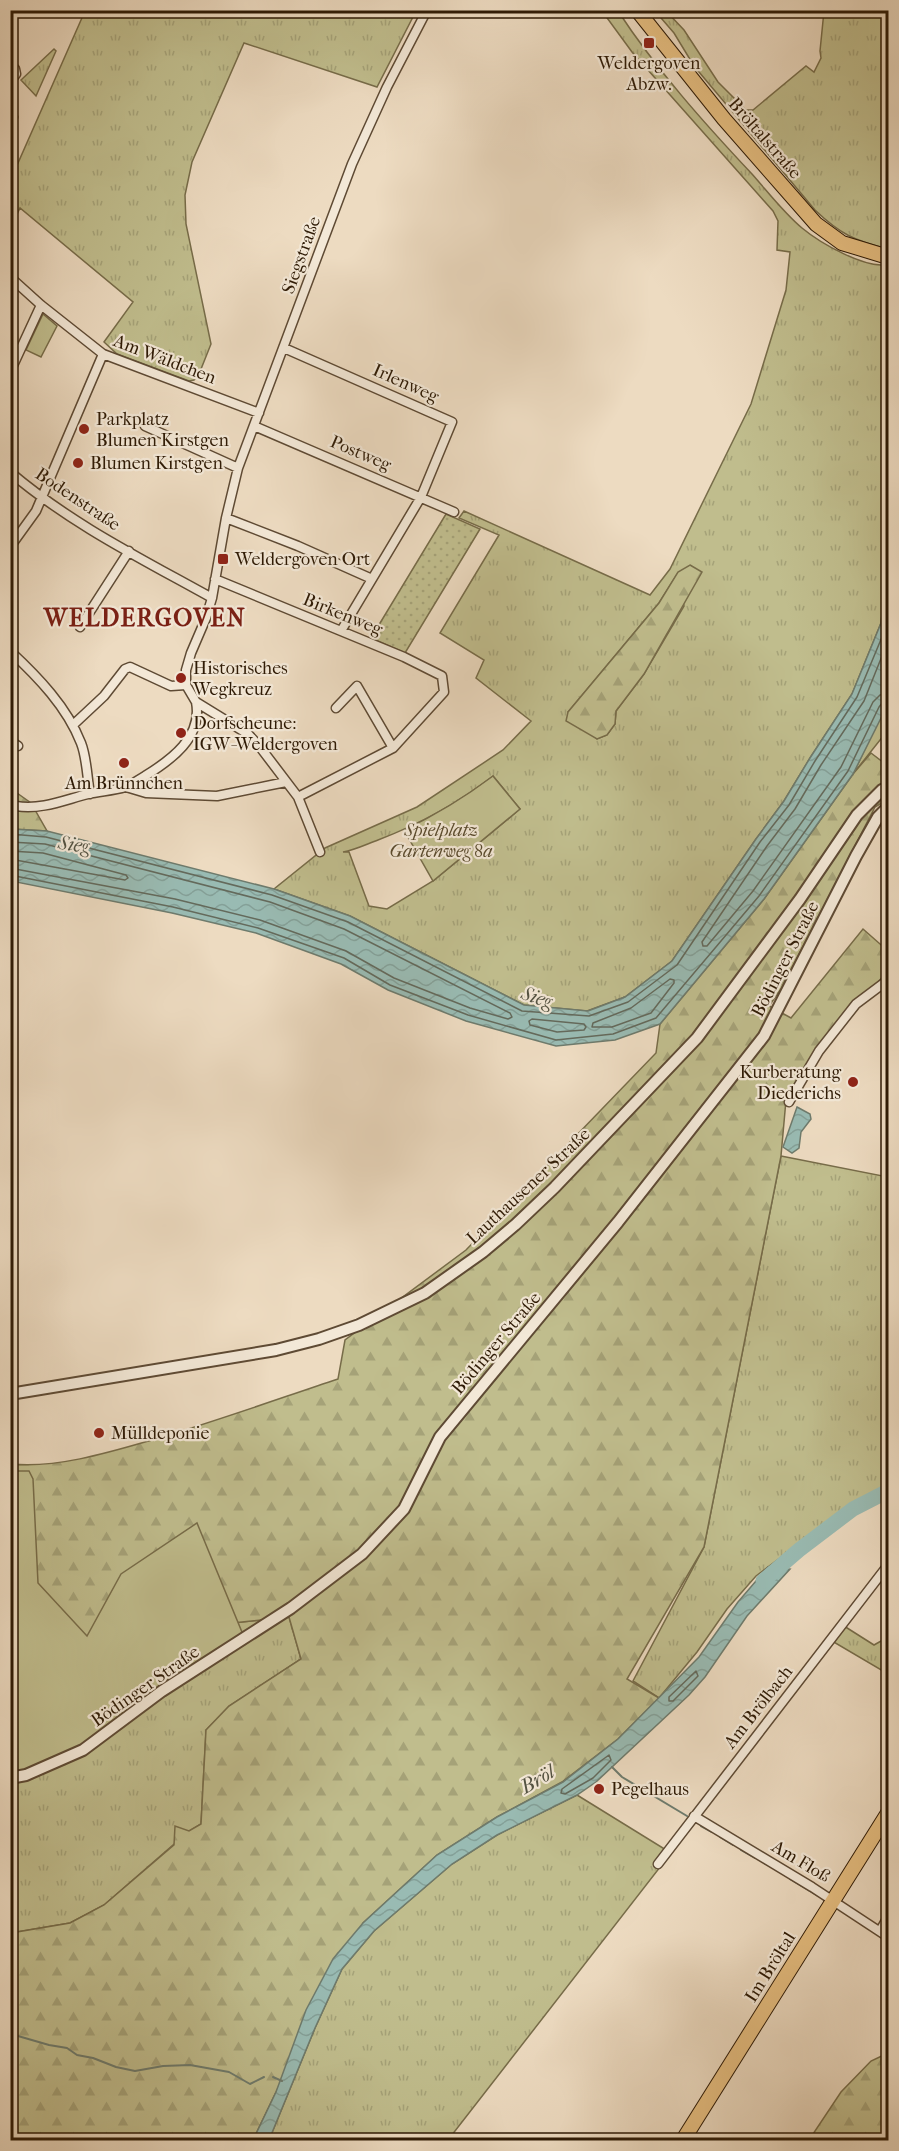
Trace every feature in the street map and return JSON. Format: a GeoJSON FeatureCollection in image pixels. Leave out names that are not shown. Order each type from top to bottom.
{"type":"FeatureCollection","features":[{"type":"Feature","properties":{"kind":"main road","name":"Bröltalstraße"},"geometry":{"type":"LineString","coordinates":[[637,10],[724,119],[816,224],[842,243],[888,257]]}},
{"type":"Feature","properties":{"kind":"main road","name":"Im Bröltal"},"geometry":{"type":"LineString","coordinates":[[683,2140],[888,1813]]}},
{"type":"Feature","properties":{"kind":"street","name":"Siegstraße"},"geometry":{"type":"LineString","coordinates":[[186,686],[186,670],[191,653],[212,598],[226,518],[238,468],[352,164],[387,87],[427,10]]}},
{"type":"Feature","properties":{"kind":"street"},"geometry":{"type":"LineString","coordinates":[[10,64],[16,74],[10,82]]}},
{"type":"Feature","properties":{"kind":"street","name":"Am Wäldchen"},"geometry":{"type":"LineString","coordinates":[[10,277],[103,354],[260,413]]}},
{"type":"Feature","properties":{"kind":"street"},"geometry":{"type":"LineString","coordinates":[[10,372],[41,305]]}},
{"type":"Feature","properties":{"kind":"street","name":"Irlenweg"},"geometry":{"type":"LineString","coordinates":[[284,348],[452,422],[421,497],[341,631]]}},
{"type":"Feature","properties":{"kind":"street"},"geometry":{"type":"LineString","coordinates":[[10,547],[36,511],[103,354]]}},
{"type":"Feature","properties":{"kind":"street"},"geometry":{"type":"LineString","coordinates":[[145,426],[238,468]]}},
{"type":"Feature","properties":{"kind":"street","name":"Postweg"},"geometry":{"type":"LineString","coordinates":[[254,426],[454,512]]}},
{"type":"Feature","properties":{"kind":"street","name":"Bodenstraße"},"geometry":{"type":"LineString","coordinates":[[10,472],[41,498],[84,526],[212,598]]}},
{"type":"Feature","properties":{"kind":"street"},"geometry":{"type":"LineString","coordinates":[[226,518],[298,546],[372,579]]}},
{"type":"Feature","properties":{"kind":"street","name":"Bodenstraße"},"geometry":{"type":"LineString","coordinates":[[80,627],[129,551]]}},
{"type":"Feature","properties":{"kind":"street","name":"Birkenweg"},"geometry":{"type":"LineString","coordinates":[[215,579],[404,657],[442,676],[444,692],[393,748]]}},
{"type":"Feature","properties":{"kind":"street"},"geometry":{"type":"LineString","coordinates":[[10,651],[33,672],[66,713],[82,745],[90,794]]}},
{"type":"Feature","properties":{"kind":"street"},"geometry":{"type":"LineString","coordinates":[[16,806],[39,807],[126,787],[172,759],[187,740],[196,723],[198,712],[196,702],[186,686],[171,686],[130,667],[73,726]]}},
{"type":"Feature","properties":{"kind":"street"},"geometry":{"type":"LineString","coordinates":[[298,797],[393,748],[357,686],[336,708]]}},
{"type":"Feature","properties":{"kind":"street"},"geometry":{"type":"LineString","coordinates":[[196,702],[248,734],[275,766],[298,797],[320,852]]}},
{"type":"Feature","properties":{"kind":"street"},"geometry":{"type":"LineString","coordinates":[[126,787],[146,793],[217,795],[286,782]]}},
{"type":"Feature","properties":{"kind":"street","name":"Lauthausener Straße"},"geometry":{"type":"LineString","coordinates":[[10,1394],[276,1350],[359,1325],[425,1293],[483,1252],[515,1225],[666,1072],[697,1038],[800,899],[857,815],[888,787]]}},
{"type":"Feature","properties":{"kind":"street","name":"Bödinger Straße"},"geometry":{"type":"LineString","coordinates":[[10,1778],[26,1775],[83,1750],[162,1691],[291,1608],[362,1554],[404,1509],[440,1437],[618,1222],[764,1036],[856,856],[878,817],[888,807]]}},
{"type":"Feature","properties":{"kind":"street"},"geometry":{"type":"LineString","coordinates":[[789,1102],[819,1051],[856,1004],[888,980]]}},
{"type":"Feature","properties":{"kind":"street","name":"Am Brölbach"},"geometry":{"type":"LineString","coordinates":[[658,1863],[886,1568]]}},
{"type":"Feature","properties":{"kind":"street","name":"Am Floß"},"geometry":{"type":"LineString","coordinates":[[694,1816],[833,1900],[888,1937]]}},
{"type":"Feature","properties":{"kind":"street"},"geometry":{"type":"LineString","coordinates":[[880,1931],[888,1917]]}},
{"type":"Feature","properties":{"kind":"green space"},"geometry":{"type":"Polygon","coordinates":[[[85,11],[416,11],[377,87],[244,43],[192,162],[185,195],[186,224],[211,344],[199,374],[194,380],[189,381],[117,354],[104,342],[133,302],[20,208],[11,227],[11,179],[85,11]]]}},
{"type":"Feature","properties":{"kind":"green space"},"geometry":{"type":"Polygon","coordinates":[[[602,11],[618,11],[648,54],[681,95],[795,222],[820,241],[844,254],[868,263],[888,264],[888,563],[881,623],[852,694],[784,801],[672,961],[625,997],[587,1011],[524,1005],[350,916],[274,889],[325,848],[417,807],[503,750],[531,721],[476,678],[484,660],[440,633],[499,535],[459,518],[464,511],[650,595],[670,569],[751,404],[786,290],[790,252],[777,250],[778,221],[773,211],[632,52],[602,11]],[[678,573],[659,603],[568,712],[597,739],[607,735],[615,724],[616,711],[644,674],[684,606],[678,573]],[[493,776],[424,820],[343,852],[349,852],[369,906],[387,909],[433,881],[520,809],[493,776]]]}},
{"type":"Feature","properties":{"kind":"green space"},"geometry":{"type":"Polygon","coordinates":[[[655,11],[666,11],[684,30],[718,82],[746,110],[753,110],[806,66],[814,72],[821,58],[824,11],[888,11],[888,249],[848,236],[815,210],[694,66],[674,33],[655,11]]]}},
{"type":"Feature","properties":{"kind":"green space"},"geometry":{"type":"Polygon","coordinates":[[[54,49],[56,51],[36,96],[21,80],[54,49]]]}},
{"type":"Feature","properties":{"kind":"green space"},"geometry":{"type":"Polygon","coordinates":[[[43,314],[57,326],[41,357],[26,350],[43,314]]]}},
{"type":"Feature","properties":{"kind":"green space"},"geometry":{"type":"Polygon","coordinates":[[[446,514],[480,529],[405,653],[371,638],[446,514]]]}},
{"type":"Feature","properties":{"kind":"green space"},"geometry":{"type":"Polygon","coordinates":[[[690,565],[702,572],[644,674],[616,711],[615,724],[607,735],[597,739],[566,721],[568,712],[659,603],[678,572],[690,565]]]}},
{"type":"Feature","properties":{"kind":"green space"},"geometry":{"type":"Polygon","coordinates":[[[888,704],[888,730],[853,774],[884,709],[888,704]]]}},
{"type":"Feature","properties":{"kind":"green space"},"geometry":{"type":"Polygon","coordinates":[[[871,753],[888,766],[888,799],[875,807],[781,989],[769,1006],[791,1018],[863,929],[888,951],[888,970],[786,1100],[781,1156],[704,1547],[627,1679],[659,1698],[618,1739],[562,1782],[497,1817],[437,1855],[363,1923],[253,2140],[11,2140],[11,1933],[70,1923],[104,1905],[174,1845],[175,1826],[189,1831],[201,1824],[206,1730],[229,1706],[301,1659],[289,1617],[129,1634],[11,1679],[11,1464],[47,1464],[105,1453],[204,1424],[338,1379],[345,1340],[466,1250],[656,1053],[660,1024],[764,899],[853,774],[871,753]]]}},
{"type":"Feature","properties":{"kind":"green space","name":"Spielplatz Gartenweg 8a"},"geometry":{"type":"Polygon","coordinates":[[[493,776],[520,809],[433,881],[404,830],[450,805],[493,776]]]}},
{"type":"Feature","properties":{"kind":"green space"},"geometry":{"type":"Polygon","coordinates":[[[10,788],[31,803],[47,831],[11,829],[10,788]]]}},
{"type":"Feature","properties":{"kind":"green space"},"geometry":{"type":"Polygon","coordinates":[[[781,1156],[888,1177],[888,1484],[851,1505],[756,1576],[727,1609],[697,1652],[659,1698],[633,1681],[704,1547],[781,1156]]]}},
{"type":"Feature","properties":{"kind":"green space"},"geometry":{"type":"Polygon","coordinates":[[[10,1471],[29,1471],[33,1479],[38,1583],[87,1636],[121,1574],[197,1523],[244,1637],[92,1739],[54,1762],[10,1779],[10,1471]]]}},
{"type":"Feature","properties":{"kind":"green space"},"geometry":{"type":"Polygon","coordinates":[[[289,1617],[301,1659],[229,1706],[206,1730],[201,1824],[189,1831],[104,1905],[70,1923],[11,1933],[11,1679],[129,1634],[289,1617]]]}},
{"type":"Feature","properties":{"kind":"green space"},"geometry":{"type":"Polygon","coordinates":[[[844,1626],[874,1645],[888,1637],[888,1674],[832,1641],[844,1626]]]}},
{"type":"Feature","properties":{"kind":"green space"},"geometry":{"type":"Polygon","coordinates":[[[577,1795],[671,1853],[448,2140],[269,2140],[342,1969],[374,1931],[452,1864],[497,1835],[577,1795]]]}},
{"type":"Feature","properties":{"kind":"green space"},"geometry":{"type":"Polygon","coordinates":[[[888,2053],[888,2140],[809,2140],[841,2092],[871,2061],[888,2053]]]}},
{"type":"Feature","properties":{"kind":"water","name":"Sieg"},"geometry":{"type":"Polygon","coordinates":[[[888,563],[888,704],[853,774],[764,899],[660,1024],[615,1040],[556,1046],[466,1021],[388,990],[341,964],[256,933],[172,913],[11,881],[11,829],[47,831],[274,889],[350,916],[524,1005],[588,1011],[625,997],[672,961],[784,801],[852,694],[881,623],[888,563]]]}},
{"type":"Feature","properties":{"kind":"water"},"geometry":{"type":"Polygon","coordinates":[[[797,1107],[810,1114],[811,1119],[801,1132],[799,1148],[792,1153],[783,1147],[797,1107]]]}},
{"type":"Feature","properties":{"kind":"water"},"geometry":{"type":"Polygon","coordinates":[[[768,1567],[790,1569],[747,1616],[705,1677],[689,1695],[596,1782],[577,1795],[497,1835],[452,1864],[374,1931],[342,1969],[269,2140],[253,2140],[276,2092],[306,2010],[333,1959],[363,1923],[437,1855],[497,1817],[563,1782],[618,1739],[699,1657],[738,1602],[768,1567]]]}},
{"type":"Feature","properties":{"kind":"waterway","name":"Bröl"},"geometry":{"type":"LineString","coordinates":[[763,1581],[853,1509],[888,1491]]}},
{"type":"Feature","properties":{"kind":"waterway"},"geometry":{"type":"LineString","coordinates":[[612,1767],[622,1777],[687,1816]]}},
{"type":"Feature","properties":{"kind":"waterway"},"geometry":{"type":"LineString","coordinates":[[701,1826],[712,1832]]}},
{"type":"Feature","properties":{"kind":"waterway"},"geometry":{"type":"LineString","coordinates":[[720,1837],[733,1845]]}},
{"type":"Feature","properties":{"kind":"waterway"},"geometry":{"type":"LineString","coordinates":[[741,1850],[755,1858]]}},
{"type":"Feature","properties":{"kind":"waterway"},"geometry":{"type":"LineString","coordinates":[[764,1863],[772,1867]]}},
{"type":"Feature","properties":{"kind":"waterway"},"geometry":{"type":"LineString","coordinates":[[790,1879],[818,1896]]}},
{"type":"Feature","properties":{"kind":"waterway"},"geometry":{"type":"LineString","coordinates":[[10,2027],[18,2036],[67,2048],[77,2055],[135,2071],[163,2066],[190,2065],[229,2072],[250,2084],[264,2077]]}},
{"type":"Feature","properties":{"kind":"waterway"},"geometry":{"type":"LineString","coordinates":[[273,2077],[282,2081]]}},
{"type":"Feature","properties":{"kind":"place","name":"Weldergoven Abzw."},"geometry":{"type":"Point","coordinates":[649,43]}},
{"type":"Feature","properties":{"kind":"place","name":"Parkplatz Blumen Kirstgen"},"geometry":{"type":"Point","coordinates":[84,429]}},
{"type":"Feature","properties":{"kind":"place","name":"Blumen Kirstgen"},"geometry":{"type":"Point","coordinates":[78,463]}},
{"type":"Feature","properties":{"kind":"place","name":"Weldergoven Ort"},"geometry":{"type":"Point","coordinates":[223,559]}},
{"type":"Feature","properties":{"kind":"place","name":"Historisches Wegkreuz"},"geometry":{"type":"Point","coordinates":[181,678]}},
{"type":"Feature","properties":{"kind":"place","name":"Dorfscheune: IGW-Weldergoven"},"geometry":{"type":"Point","coordinates":[181,733]}},
{"type":"Feature","properties":{"kind":"place","name":"Am Brünnchen"},"geometry":{"type":"Point","coordinates":[124,763]}},
{"type":"Feature","properties":{"kind":"place","name":"Kurberatung Diederichs"},"geometry":{"type":"Point","coordinates":[853,1082]}},
{"type":"Feature","properties":{"kind":"place","name":"Mülldeponie"},"geometry":{"type":"Point","coordinates":[99,1433]}},
{"type":"Feature","properties":{"kind":"place","name":"Pegelhaus"},"geometry":{"type":"Point","coordinates":[599,1789]}},
{"type":"Feature","properties":{"kind":"district","name":"WELDERGOVEN"},"geometry":{"type":"Point","coordinates":[145,618]}}]}
